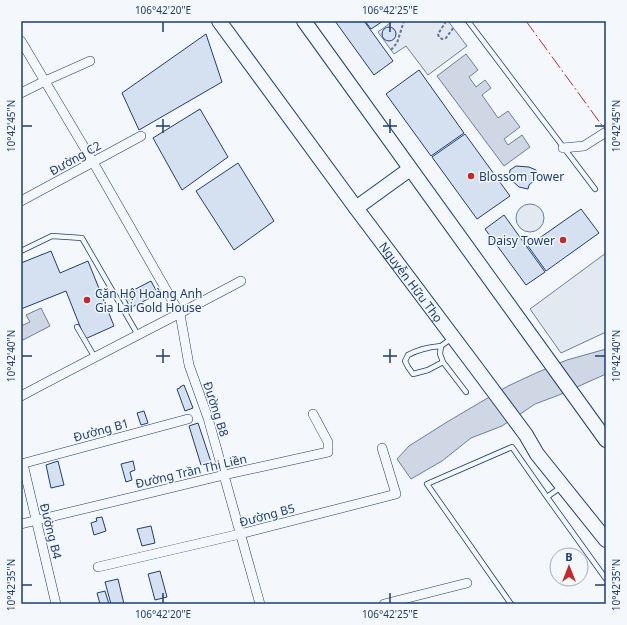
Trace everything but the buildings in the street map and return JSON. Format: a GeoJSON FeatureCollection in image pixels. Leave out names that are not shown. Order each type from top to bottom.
{"type":"FeatureCollection","features":[{"type":"Feature","properties":{"kind":"main road","name":"Nguyễn Hữu Thọ"},"geometry":{"type":"LineString","coordinates":[[219,21],[356,208],[526,435],[537,454],[606,540]]}},
{"type":"Feature","properties":{"kind":"main road"},"geometry":{"type":"LineString","coordinates":[[304,21],[606,440]]}},
{"type":"Feature","properties":{"kind":"main road"},"geometry":{"type":"LineString","coordinates":[[356,208],[410,169]]}},
{"type":"Feature","properties":{"kind":"street","name":"Đường B8"},"geometry":{"type":"LineString","coordinates":[[21,40],[180,314],[189,365],[208,418],[260,604]]}},
{"type":"Feature","properties":{"kind":"street"},"geometry":{"type":"LineString","coordinates":[[21,94],[45,81],[90,61]]}},
{"type":"Feature","properties":{"kind":"street"},"geometry":{"type":"LineString","coordinates":[[563,148],[584,146],[606,132]]}},
{"type":"Feature","properties":{"kind":"street","name":"Đường C2"},"geometry":{"type":"LineString","coordinates":[[21,201],[141,136]]}},
{"type":"Feature","properties":{"kind":"street"},"geometry":{"type":"LineString","coordinates":[[21,396],[94,356],[241,282]]}},
{"type":"Feature","properties":{"kind":"street","name":"Đường Trần Thị Liền"},"geometry":{"type":"LineString","coordinates":[[21,524],[224,475],[328,452],[328,442],[313,414]]}},
{"type":"Feature","properties":{"kind":"street","name":"Đường B1"},"geometry":{"type":"LineString","coordinates":[[22,464],[188,419]]}},
{"type":"Feature","properties":{"kind":"street","name":"Đường B5"},"geometry":{"type":"LineString","coordinates":[[98,567],[240,534],[396,494],[382,448]]}},
{"type":"Feature","properties":{"kind":"street","name":"Đường B4"},"geometry":{"type":"LineString","coordinates":[[22,464],[56,604]]}},
{"type":"Feature","properties":{"kind":"street"},"geometry":{"type":"LineString","coordinates":[[384,604],[467,583]]}},
{"type":"Feature","properties":{"kind":"lane"},"geometry":{"type":"LineString","coordinates":[[468,21],[594,189]]}},
{"type":"Feature","properties":{"kind":"lane"},"geometry":{"type":"LineString","coordinates":[[21,251],[52,236],[82,238],[138,335]]}},
{"type":"Feature","properties":{"kind":"lane"},"geometry":{"type":"LineString","coordinates":[[77,327],[94,356]]}},
{"type":"Feature","properties":{"kind":"lane"},"geometry":{"type":"LineString","coordinates":[[443,362],[428,370],[413,374],[405,361],[408,355],[418,349],[441,346],[453,337]]}},
{"type":"Feature","properties":{"kind":"lane"},"geometry":{"type":"LineString","coordinates":[[441,346],[440,354],[443,362],[466,392]]}},
{"type":"Feature","properties":{"kind":"lane"},"geometry":{"type":"LineString","coordinates":[[511,604],[427,484],[512,447],[606,579]]}},
{"type":"Feature","properties":{"kind":"lane"},"geometry":{"type":"LineString","coordinates":[[547,497],[562,486]]}},
{"type":"Feature","properties":{"kind":"path"},"geometry":{"type":"LineString","coordinates":[[391,50],[397,43],[404,21]]}},
{"type":"Feature","properties":{"kind":"path"},"geometry":{"type":"LineString","coordinates":[[445,21],[438,34],[439,37],[442,39],[446,38],[454,27]]}},
{"type":"Feature","properties":{"kind":"shaded area"},"geometry":{"type":"Polygon","coordinates":[[[393,21],[448,21],[467,46],[428,75],[406,46],[394,54],[378,32],[393,21]]]}},
{"type":"Feature","properties":{"kind":"shaded area"},"geometry":{"type":"Polygon","coordinates":[[[466,54],[478,70],[469,77],[476,87],[485,80],[491,88],[482,95],[498,118],[508,111],[520,127],[504,139],[508,145],[522,135],[530,147],[504,166],[437,76],[466,54]]]}},
{"type":"Feature","properties":{"kind":"shaded area"},"geometry":{"type":"Polygon","coordinates":[[[530,204],[540,208],[544,218],[540,228],[530,232],[520,228],[516,218],[520,208],[530,204]]]}},
{"type":"Feature","properties":{"kind":"shaded area"},"geometry":{"type":"Polygon","coordinates":[[[606,253],[606,332],[561,353],[530,309],[606,253]]]}},
{"type":"Feature","properties":{"kind":"shaded area"},"geometry":{"type":"Polygon","coordinates":[[[41,308],[50,326],[21,341],[21,326],[30,322],[26,315],[41,308]]]}},
{"type":"Feature","properties":{"kind":"shaded area"},"geometry":{"type":"Polygon","coordinates":[[[606,349],[606,374],[535,404],[502,426],[471,438],[442,461],[411,479],[397,459],[409,446],[508,386],[567,360],[606,349]]]}},
{"type":"Feature","properties":{"kind":"power"},"geometry":{"type":"LineString","coordinates":[[526,21],[606,131]]}},
{"type":"Feature","properties":{"kind":"place","name":"Blossom Tower"},"geometry":{"type":"Point","coordinates":[471,176]}},
{"type":"Feature","properties":{"kind":"place","name":"Daisy Tower"},"geometry":{"type":"Point","coordinates":[563,240]}},
{"type":"Feature","properties":{"kind":"place","name":"Căn Hộ Hoàng Anh Gia Lai Gold House"},"geometry":{"type":"Point","coordinates":[87,300]}}]}
